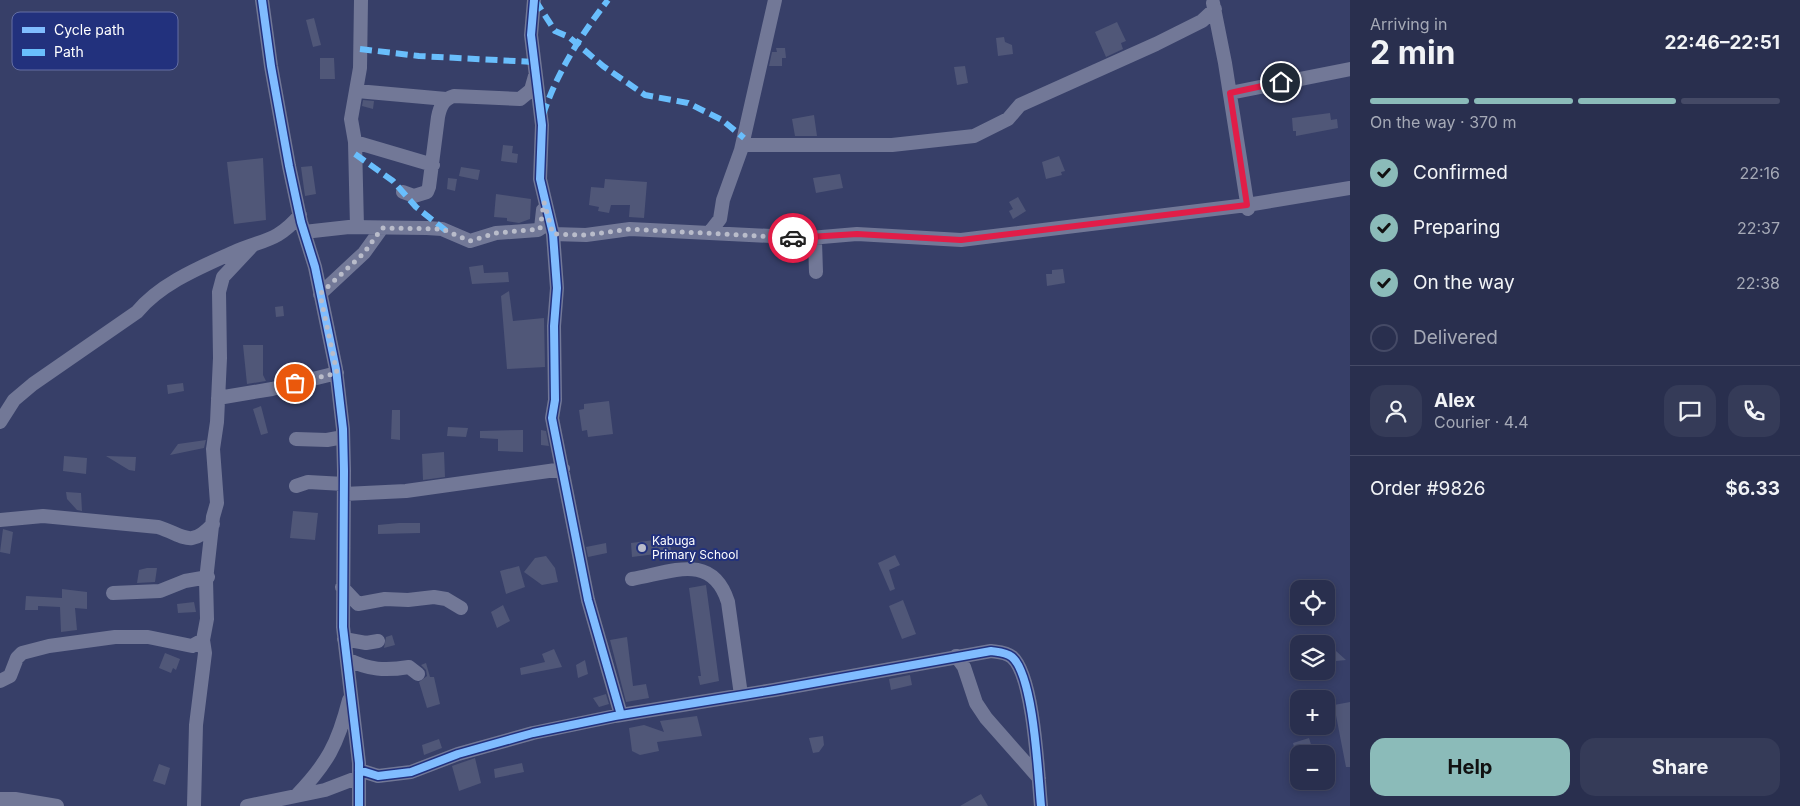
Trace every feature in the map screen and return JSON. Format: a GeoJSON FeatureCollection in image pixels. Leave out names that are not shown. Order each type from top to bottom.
{"type":"FeatureCollection","features":[{"type":"Feature","properties":{"kind":"street"},"geometry":{"type":"LineString","coordinates":[[264,0],[271,66],[300,215],[315,267],[337,373],[343,438],[342,587],[344,639],[359,774],[359,806]]}},
{"type":"Feature","properties":{"kind":"street"},"geometry":{"type":"LineString","coordinates":[[357,227],[355,142],[351,119],[357,91],[361,38],[361,0]]}},
{"type":"Feature","properties":{"kind":"street"},"geometry":{"type":"LineString","coordinates":[[534,0],[530,35],[542,125],[539,153],[544,202],[553,234],[557,303],[554,326],[555,400],[552,418],[588,600],[621,715]]}},
{"type":"Feature","properties":{"kind":"street"},"geometry":{"type":"LineString","coordinates":[[709,233],[720,220],[723,200],[742,145],[775,0]]}},
{"type":"Feature","properties":{"kind":"street"},"geometry":{"type":"LineString","coordinates":[[742,145],[892,145],[974,136],[1008,119],[1020,105],[1156,44],[1202,21],[1214,5]]}},
{"type":"Feature","properties":{"kind":"street"},"geometry":{"type":"LineString","coordinates":[[1214,5],[1230,93],[1247,207]]}},
{"type":"Feature","properties":{"kind":"street"},"geometry":{"type":"LineString","coordinates":[[1230,93],[1350,69]]}},
{"type":"Feature","properties":{"kind":"street"},"geometry":{"type":"LineString","coordinates":[[357,91],[446,99],[454,96],[520,99],[531,90],[536,74]]}},
{"type":"Feature","properties":{"kind":"street"},"geometry":{"type":"LineString","coordinates":[[403,192],[414,196],[427,192],[433,165],[438,117],[440,108],[446,99]]}},
{"type":"Feature","properties":{"kind":"street"},"geometry":{"type":"LineString","coordinates":[[355,142],[433,165]]}},
{"type":"Feature","properties":{"kind":"street"},"geometry":{"type":"LineString","coordinates":[[553,234],[586,235],[630,229],[810,238],[857,234],[961,240],[1247,207],[1350,188]]}},
{"type":"Feature","properties":{"kind":"street"},"geometry":{"type":"LineString","coordinates":[[304,232],[357,227],[442,229],[470,241],[496,233],[540,229],[544,202]]}},
{"type":"Feature","properties":{"kind":"street"},"geometry":{"type":"LineString","coordinates":[[0,422],[14,400],[137,312],[145,302],[174,281],[283,233],[300,215]]}},
{"type":"Feature","properties":{"kind":"street"},"geometry":{"type":"LineString","coordinates":[[320,294],[364,253],[382,228]]}},
{"type":"Feature","properties":{"kind":"street"},"geometry":{"type":"LineString","coordinates":[[810,238],[816,242],[816,272]]}},
{"type":"Feature","properties":{"kind":"street"},"geometry":{"type":"LineString","coordinates":[[194,806],[196,725],[205,653],[203,640],[207,619],[208,577],[217,503],[214,449],[218,398],[219,292],[223,278],[252,246]]}},
{"type":"Feature","properties":{"kind":"street"},"geometry":{"type":"LineString","coordinates":[[218,398],[272,389],[337,373]]}},
{"type":"Feature","properties":{"kind":"street"},"geometry":{"type":"LineString","coordinates":[[0,403],[14,400]]}},
{"type":"Feature","properties":{"kind":"street"},"geometry":{"type":"LineString","coordinates":[[296,439],[327,440],[343,438]]}},
{"type":"Feature","properties":{"kind":"street"},"geometry":{"type":"LineString","coordinates":[[296,486],[308,482],[344,489],[389,493],[563,469]]}},
{"type":"Feature","properties":{"kind":"street"},"geometry":{"type":"LineString","coordinates":[[0,520],[43,516],[158,526],[175,535],[194,539],[202,536],[213,524]]}},
{"type":"Feature","properties":{"kind":"street"},"geometry":{"type":"LineString","coordinates":[[632,579],[700,569],[715,577],[724,588],[728,602],[741,695]]}},
{"type":"Feature","properties":{"kind":"street"},"geometry":{"type":"LineString","coordinates":[[113,593],[160,591],[185,581],[208,577]]}},
{"type":"Feature","properties":{"kind":"street"},"geometry":{"type":"LineString","coordinates":[[342,587],[358,604],[385,599],[408,600],[434,597],[446,600],[461,608]]}},
{"type":"Feature","properties":{"kind":"street"},"geometry":{"type":"LineString","coordinates":[[0,682],[10,676],[22,653],[49,646],[115,637],[148,638],[192,646],[203,640]]}},
{"type":"Feature","properties":{"kind":"street"},"geometry":{"type":"LineString","coordinates":[[344,639],[361,643],[378,641]]}},
{"type":"Feature","properties":{"kind":"street"},"geometry":{"type":"LineString","coordinates":[[247,806],[325,790],[359,774],[378,776],[411,772],[458,754],[533,733],[621,715],[990,651],[1003,652],[1012,657],[1020,667],[1024,678],[1030,710],[1041,806]]}},
{"type":"Feature","properties":{"kind":"street"},"geometry":{"type":"LineString","coordinates":[[956,656],[964,667],[976,703],[986,718],[1038,778]]}},
{"type":"Feature","properties":{"kind":"street"},"geometry":{"type":"LineString","coordinates":[[347,659],[372,669],[387,671],[409,667],[418,674]]}},
{"type":"Feature","properties":{"kind":"street"},"geometry":{"type":"LineString","coordinates":[[296,796],[322,767],[332,752],[344,719],[351,689]]}},
{"type":"Feature","properties":{"kind":"street"},"geometry":{"type":"LineString","coordinates":[[0,799],[15,799],[57,806]]}},
{"type":"Feature","properties":{"kind":"building"},"geometry":{"type":"Polygon","coordinates":[[[314,18],[321,45],[313,47],[306,20],[314,18]]]}},
{"type":"Feature","properties":{"kind":"building"},"geometry":{"type":"Polygon","coordinates":[[[1117,22],[1126,41],[1121,43],[1123,49],[1106,57],[1095,32],[1117,22]]]}},
{"type":"Feature","properties":{"kind":"building"},"geometry":{"type":"Polygon","coordinates":[[[1004,37],[1005,42],[1012,45],[1013,54],[998,56],[996,38],[1004,37]]]}},
{"type":"Feature","properties":{"kind":"building"},"geometry":{"type":"Polygon","coordinates":[[[776,48],[785,48],[786,58],[782,58],[782,66],[769,66],[772,52],[777,52],[776,48]]]}},
{"type":"Feature","properties":{"kind":"building"},"geometry":{"type":"Polygon","coordinates":[[[320,58],[334,58],[335,79],[320,79],[320,58]]]}},
{"type":"Feature","properties":{"kind":"building"},"geometry":{"type":"Polygon","coordinates":[[[965,66],[968,83],[957,85],[954,67],[965,66]]]}},
{"type":"Feature","properties":{"kind":"building"},"geometry":{"type":"Polygon","coordinates":[[[363,100],[374,101],[373,109],[362,106],[363,100]]]}},
{"type":"Feature","properties":{"kind":"building"},"geometry":{"type":"Polygon","coordinates":[[[1330,113],[1331,120],[1337,119],[1338,128],[1296,136],[1296,131],[1293,131],[1292,118],[1330,113]]]}},
{"type":"Feature","properties":{"kind":"building"},"geometry":{"type":"Polygon","coordinates":[[[814,115],[817,136],[795,136],[792,119],[814,115]]]}},
{"type":"Feature","properties":{"kind":"building"},"geometry":{"type":"Polygon","coordinates":[[[503,145],[513,146],[512,153],[518,154],[517,163],[501,161],[503,145]]]}},
{"type":"Feature","properties":{"kind":"building"},"geometry":{"type":"Polygon","coordinates":[[[1059,156],[1065,171],[1061,172],[1062,175],[1046,179],[1042,162],[1059,156]]]}},
{"type":"Feature","properties":{"kind":"building"},"geometry":{"type":"Polygon","coordinates":[[[263,158],[266,220],[234,224],[227,162],[263,158]]]}},
{"type":"Feature","properties":{"kind":"building"},"geometry":{"type":"Polygon","coordinates":[[[312,166],[316,194],[305,196],[301,167],[312,166]]]}},
{"type":"Feature","properties":{"kind":"building"},"geometry":{"type":"Polygon","coordinates":[[[461,167],[480,170],[478,180],[459,176],[461,167]]]}},
{"type":"Feature","properties":{"kind":"building"},"geometry":{"type":"Polygon","coordinates":[[[840,174],[843,188],[816,193],[813,178],[840,174]]]}},
{"type":"Feature","properties":{"kind":"building"},"geometry":{"type":"Polygon","coordinates":[[[448,178],[457,179],[455,191],[447,189],[448,178]]]}},
{"type":"Feature","properties":{"kind":"building"},"geometry":{"type":"Polygon","coordinates":[[[605,179],[647,182],[644,218],[629,217],[630,205],[611,205],[609,213],[598,211],[599,207],[589,205],[591,187],[604,188],[605,179]]]}},
{"type":"Feature","properties":{"kind":"building"},"geometry":{"type":"Polygon","coordinates":[[[496,194],[531,199],[530,219],[519,223],[507,221],[507,218],[494,217],[496,194]]]}},
{"type":"Feature","properties":{"kind":"building"},"geometry":{"type":"Polygon","coordinates":[[[1018,197],[1026,211],[1013,219],[1009,211],[1013,209],[1009,202],[1018,197]]]}},
{"type":"Feature","properties":{"kind":"building"},"geometry":{"type":"Polygon","coordinates":[[[483,265],[484,273],[508,272],[509,282],[472,284],[469,267],[483,265]]]}},
{"type":"Feature","properties":{"kind":"building"},"geometry":{"type":"Polygon","coordinates":[[[1063,269],[1065,283],[1047,286],[1046,274],[1052,274],[1052,270],[1063,269]]]}},
{"type":"Feature","properties":{"kind":"building"},"geometry":{"type":"Polygon","coordinates":[[[509,291],[513,321],[544,318],[545,367],[507,369],[501,296],[509,291]]]}},
{"type":"Feature","properties":{"kind":"building"},"geometry":{"type":"Polygon","coordinates":[[[283,306],[284,316],[276,317],[275,307],[283,306]]]}},
{"type":"Feature","properties":{"kind":"building"},"geometry":{"type":"Polygon","coordinates":[[[243,345],[263,345],[263,375],[266,381],[247,384],[243,345]]]}},
{"type":"Feature","properties":{"kind":"building"},"geometry":{"type":"Polygon","coordinates":[[[183,383],[184,391],[168,394],[167,385],[183,383]]]}},
{"type":"Feature","properties":{"kind":"building"},"geometry":{"type":"Polygon","coordinates":[[[609,401],[613,434],[588,437],[587,430],[582,431],[579,410],[584,409],[584,404],[609,401]]]}},
{"type":"Feature","properties":{"kind":"building"},"geometry":{"type":"Polygon","coordinates":[[[261,406],[268,433],[261,435],[253,409],[261,406]]]}},
{"type":"Feature","properties":{"kind":"building"},"geometry":{"type":"Polygon","coordinates":[[[392,410],[400,410],[400,440],[391,439],[392,410]]]}},
{"type":"Feature","properties":{"kind":"building"},"geometry":{"type":"Polygon","coordinates":[[[448,427],[468,428],[466,437],[447,436],[448,427]]]}},
{"type":"Feature","properties":{"kind":"building"},"geometry":{"type":"Polygon","coordinates":[[[523,430],[523,452],[498,451],[498,439],[480,438],[480,431],[523,430]]]}},
{"type":"Feature","properties":{"kind":"building"},"geometry":{"type":"Polygon","coordinates":[[[541,430],[546,431],[549,446],[541,445],[541,430]]]}},
{"type":"Feature","properties":{"kind":"building"},"geometry":{"type":"Polygon","coordinates":[[[206,440],[204,448],[170,455],[178,444],[206,440]]]}},
{"type":"Feature","properties":{"kind":"building"},"geometry":{"type":"Polygon","coordinates":[[[444,452],[445,477],[423,480],[422,454],[444,452]]]}},
{"type":"Feature","properties":{"kind":"building"},"geometry":{"type":"Polygon","coordinates":[[[64,456],[87,458],[86,474],[63,471],[64,456]]]}},
{"type":"Feature","properties":{"kind":"building"},"geometry":{"type":"Polygon","coordinates":[[[106,456],[136,457],[135,471],[129,470],[106,456]]]}},
{"type":"Feature","properties":{"kind":"building"},"geometry":{"type":"Polygon","coordinates":[[[66,492],[81,493],[82,511],[77,510],[67,499],[66,492]]]}},
{"type":"Feature","properties":{"kind":"building"},"geometry":{"type":"Polygon","coordinates":[[[293,511],[318,513],[315,540],[290,538],[293,511]]]}},
{"type":"Feature","properties":{"kind":"building"},"geometry":{"type":"Polygon","coordinates":[[[420,523],[420,533],[378,534],[378,525],[420,523]]]}},
{"type":"Feature","properties":{"kind":"building"},"geometry":{"type":"Polygon","coordinates":[[[3,529],[13,532],[10,554],[0,552],[3,529]]]}},
{"type":"Feature","properties":{"kind":"building"},"geometry":{"type":"Polygon","coordinates":[[[670,538],[671,552],[632,557],[631,543],[670,538]]]}},
{"type":"Feature","properties":{"kind":"building"},"geometry":{"type":"Polygon","coordinates":[[[606,543],[607,553],[588,557],[586,547],[606,543]]]}},
{"type":"Feature","properties":{"kind":"building"},"geometry":{"type":"Polygon","coordinates":[[[895,555],[900,565],[889,570],[895,589],[890,591],[878,563],[895,555]]]}},
{"type":"Feature","properties":{"kind":"building"},"geometry":{"type":"Polygon","coordinates":[[[546,556],[555,568],[558,582],[542,585],[524,572],[535,558],[546,556]]]}},
{"type":"Feature","properties":{"kind":"building"},"geometry":{"type":"Polygon","coordinates":[[[519,566],[525,587],[506,594],[500,571],[519,566]]]}},
{"type":"Feature","properties":{"kind":"building"},"geometry":{"type":"Polygon","coordinates":[[[157,568],[155,582],[137,583],[139,570],[157,568]]]}},
{"type":"Feature","properties":{"kind":"building"},"geometry":{"type":"Polygon","coordinates":[[[706,585],[719,681],[700,685],[698,676],[701,676],[689,588],[706,585]]]}},
{"type":"Feature","properties":{"kind":"building"},"geometry":{"type":"Polygon","coordinates":[[[62,589],[87,592],[87,609],[75,608],[77,630],[61,632],[60,607],[38,606],[38,610],[25,610],[26,596],[62,598],[62,589]]]}},
{"type":"Feature","properties":{"kind":"building"},"geometry":{"type":"Polygon","coordinates":[[[903,600],[916,634],[902,639],[889,606],[903,600]]]}},
{"type":"Feature","properties":{"kind":"building"},"geometry":{"type":"Polygon","coordinates":[[[194,602],[196,612],[178,613],[177,604],[194,602]]]}},
{"type":"Feature","properties":{"kind":"building"},"geometry":{"type":"Polygon","coordinates":[[[503,605],[510,621],[497,628],[491,612],[503,605]]]}},
{"type":"Feature","properties":{"kind":"building"},"geometry":{"type":"Polygon","coordinates":[[[392,635],[395,645],[384,648],[386,637],[392,635]]]}},
{"type":"Feature","properties":{"kind":"building"},"geometry":{"type":"Polygon","coordinates":[[[627,637],[633,686],[646,684],[649,698],[626,702],[610,640],[627,637]]]}},
{"type":"Feature","properties":{"kind":"building"},"geometry":{"type":"Polygon","coordinates":[[[554,649],[562,667],[521,675],[520,668],[545,662],[542,654],[554,649]]]}},
{"type":"Feature","properties":{"kind":"building"},"geometry":{"type":"Polygon","coordinates":[[[1335,650],[1346,660],[1335,661],[1335,650]]]}},
{"type":"Feature","properties":{"kind":"building"},"geometry":{"type":"Polygon","coordinates":[[[165,653],[180,659],[176,670],[173,668],[171,673],[159,668],[165,653]]]}},
{"type":"Feature","properties":{"kind":"building"},"geometry":{"type":"Polygon","coordinates":[[[585,660],[588,674],[578,678],[576,665],[585,660]]]}},
{"type":"Feature","properties":{"kind":"building"},"geometry":{"type":"Polygon","coordinates":[[[426,663],[430,677],[434,677],[440,704],[427,708],[419,682],[427,676],[426,670],[421,665],[426,663]]]}},
{"type":"Feature","properties":{"kind":"building"},"geometry":{"type":"Polygon","coordinates":[[[910,675],[912,685],[891,690],[889,679],[910,675]]]}},
{"type":"Feature","properties":{"kind":"building"},"geometry":{"type":"Polygon","coordinates":[[[606,694],[609,704],[599,707],[593,698],[606,694]]]}},
{"type":"Feature","properties":{"kind":"building"},"geometry":{"type":"Polygon","coordinates":[[[1350,702],[1350,767],[1346,767],[1335,705],[1350,702]]]}},
{"type":"Feature","properties":{"kind":"building"},"geometry":{"type":"Polygon","coordinates":[[[697,716],[702,736],[657,742],[659,751],[640,755],[632,751],[629,728],[644,725],[664,732],[660,721],[697,716]]]}},
{"type":"Feature","properties":{"kind":"building"},"geometry":{"type":"Polygon","coordinates":[[[823,736],[824,745],[819,752],[813,753],[809,738],[823,736]]]}},
{"type":"Feature","properties":{"kind":"building"},"geometry":{"type":"Polygon","coordinates":[[[1309,738],[1311,745],[1294,745],[1293,743],[1309,738]]]}},
{"type":"Feature","properties":{"kind":"building"},"geometry":{"type":"Polygon","coordinates":[[[439,739],[442,748],[424,755],[422,745],[439,739]]]}},
{"type":"Feature","properties":{"kind":"building"},"geometry":{"type":"Polygon","coordinates":[[[475,758],[481,783],[459,791],[452,766],[475,758]]]}},
{"type":"Feature","properties":{"kind":"building"},"geometry":{"type":"Polygon","coordinates":[[[522,763],[524,772],[495,778],[494,769],[522,763]]]}},
{"type":"Feature","properties":{"kind":"building"},"geometry":{"type":"Polygon","coordinates":[[[159,764],[170,768],[165,785],[153,781],[159,764]]]}},
{"type":"Feature","properties":{"kind":"building"},"geometry":{"type":"Polygon","coordinates":[[[981,794],[988,806],[960,806],[981,794]]]}},
{"type":"Feature","properties":{"kind":"marked path"},"geometry":{"type":"LineString","coordinates":[[535,0],[555,31],[569,37],[603,66],[645,95],[688,103],[722,120],[744,138]]}},
{"type":"Feature","properties":{"kind":"marked path"},"geometry":{"type":"LineString","coordinates":[[543,115],[555,84],[571,54],[608,0]]}},
{"type":"Feature","properties":{"kind":"marked path"},"geometry":{"type":"LineString","coordinates":[[360,49],[419,56],[534,62]]}},
{"type":"Feature","properties":{"kind":"marked path"},"geometry":{"type":"LineString","coordinates":[[355,154],[393,181],[416,207],[449,233]]}},
{"type":"Feature","properties":{"kind":"cycle path"},"geometry":{"type":"LineString","coordinates":[[262,0],[271,66],[289,166],[301,222],[315,267],[336,369],[343,429],[343,627],[359,763],[359,806]]}},
{"type":"Feature","properties":{"kind":"cycle path"},"geometry":{"type":"LineString","coordinates":[[534,0],[531,35],[542,125],[540,179],[553,234],[557,288],[554,326],[555,400],[552,418],[588,600],[621,715]]}},
{"type":"Feature","properties":{"kind":"cycle path"},"geometry":{"type":"LineString","coordinates":[[359,770],[378,776],[411,772],[458,754],[533,733],[615,716],[991,651],[1010,655],[1019,668],[1025,684],[1034,727],[1041,806]]}},
{"type":"Feature","properties":{"kind":"way so far"},"geometry":{"type":"LineString","coordinates":[[295,383],[337,373],[320,294],[364,253],[382,228],[442,229],[463,240],[470,241],[496,233],[540,229],[544,202],[553,234],[586,235],[630,229],[793,238]]}},
{"type":"Feature","properties":{"kind":"place","name":"Kabuga Primary School"},"geometry":{"type":"Point","coordinates":[642,548]}},
{"type":"Feature","properties":{"kind":"route"},"geometry":{"type":"LineString","coordinates":[[793,238],[857,234],[961,240],[1247,205],[1230,93],[1281,82]]}}]}
